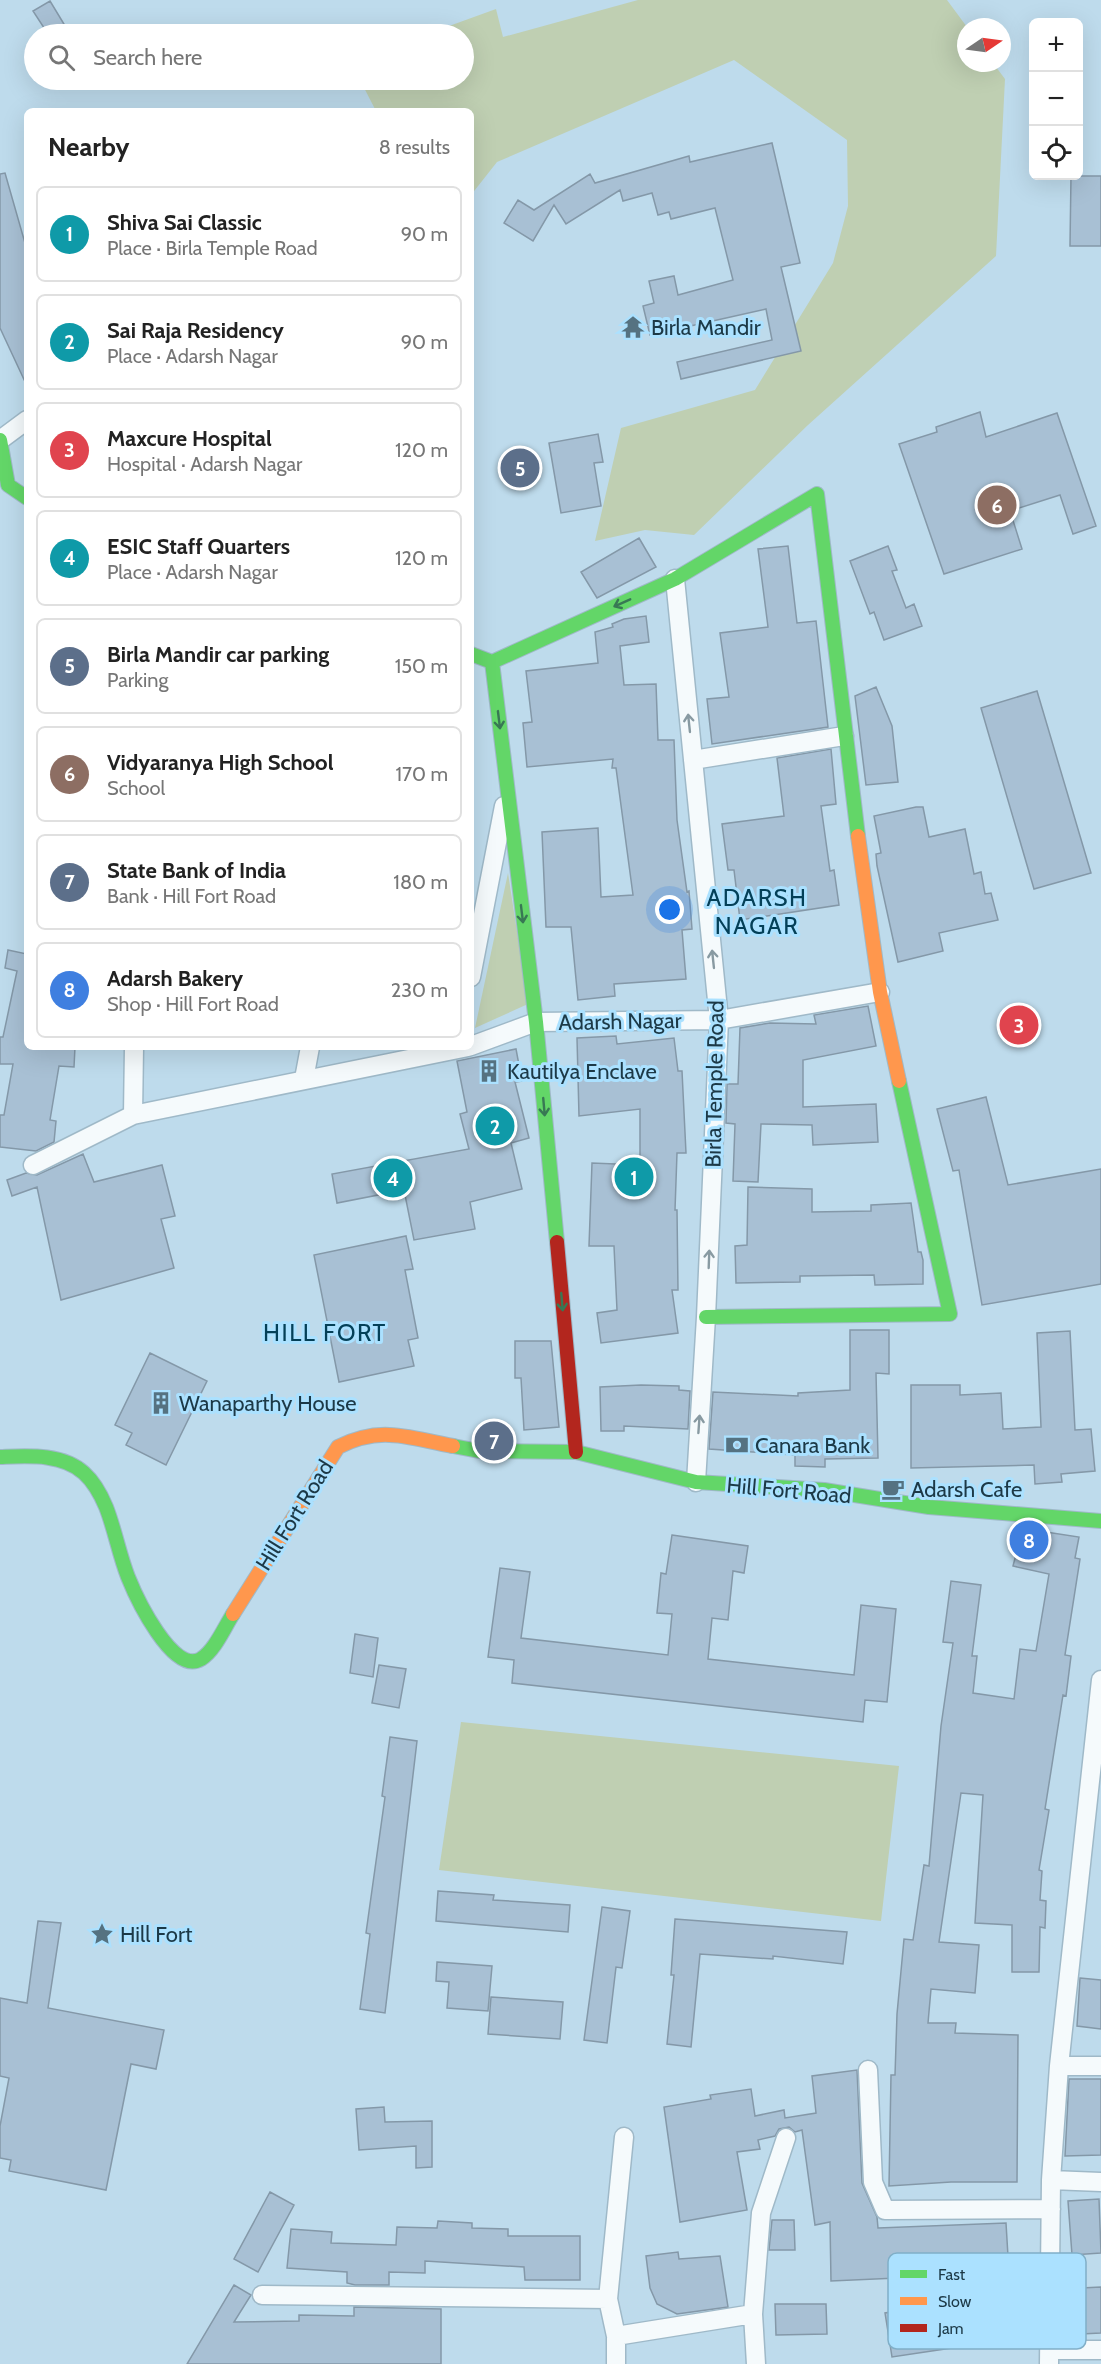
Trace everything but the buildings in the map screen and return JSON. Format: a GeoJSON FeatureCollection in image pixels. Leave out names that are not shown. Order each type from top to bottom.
{"type":"FeatureCollection","features":[{"type":"Feature","properties":{"kind":"street"},"geometry":{"type":"LineString","coordinates":[[24,422],[0,440],[8,486],[24,496]]}},
{"type":"Feature","properties":{"kind":"street"},"geometry":{"type":"LineString","coordinates":[[474,655],[492,662],[675,579],[817,494],[844,736],[880,992],[950,1314],[706,1317]]}},
{"type":"Feature","properties":{"kind":"street","name":"Birla Temple Road"},"geometry":{"type":"LineString","coordinates":[[675,579],[719,1020],[696,1482]]}},
{"type":"Feature","properties":{"kind":"street"},"geometry":{"type":"LineString","coordinates":[[492,662],[536,1022],[576,1452]]}},
{"type":"Feature","properties":{"kind":"street"},"geometry":{"type":"LineString","coordinates":[[693,760],[844,736]]}},
{"type":"Feature","properties":{"kind":"street"},"geometry":{"type":"LineString","coordinates":[[474,961],[507,789]]}},
{"type":"Feature","properties":{"kind":"street","name":"Adarsh Nagar"},"geometry":{"type":"LineString","coordinates":[[474,1044],[536,1022],[719,1020],[880,992]]}},
{"type":"Feature","properties":{"kind":"street"},"geometry":{"type":"LineString","coordinates":[[133,1115],[134,1050]]}},
{"type":"Feature","properties":{"kind":"street"},"geometry":{"type":"LineString","coordinates":[[304,1079],[309,1050]]}},
{"type":"Feature","properties":{"kind":"street","name":"Adarsh Nagar"},"geometry":{"type":"LineString","coordinates":[[33,1165],[133,1115],[453,1050]]}},
{"type":"Feature","properties":{"kind":"street","name":"Hill Fort Road"},"geometry":{"type":"LineString","coordinates":[[0,1457],[51,1457],[81,1470],[102,1499],[127,1575],[154,1625],[177,1658],[187,1662],[204,1659],[322,1467],[338,1447],[356,1438],[380,1433],[479,1450],[576,1452],[696,1482],[824,1490],[929,1508],[1101,1521]]}},
{"type":"Feature","properties":{"kind":"street"},"geometry":{"type":"LineString","coordinates":[[1051,2253],[1051,2180],[1059,2066],[1101,1680]]}},
{"type":"Feature","properties":{"kind":"street"},"geometry":{"type":"LineString","coordinates":[[1059,2066],[1101,2066]]}},
{"type":"Feature","properties":{"kind":"street"},"geometry":{"type":"LineString","coordinates":[[868,2070],[873,2182],[885,2210],[1051,2208]]}},
{"type":"Feature","properties":{"kind":"street"},"geometry":{"type":"LineString","coordinates":[[616,2364],[615,2336],[608,2299],[624,2137]]}},
{"type":"Feature","properties":{"kind":"street"},"geometry":{"type":"LineString","coordinates":[[756,2364],[753,2314],[761,2213],[786,2138]]}},
{"type":"Feature","properties":{"kind":"street"},"geometry":{"type":"LineString","coordinates":[[1051,2180],[1101,2182]]}},
{"type":"Feature","properties":{"kind":"street"},"geometry":{"type":"LineString","coordinates":[[262,2295],[608,2299]]}},
{"type":"Feature","properties":{"kind":"street"},"geometry":{"type":"LineString","coordinates":[[615,2336],[753,2314]]}},
{"type":"Feature","properties":{"kind":"street"},"geometry":{"type":"LineString","coordinates":[[1050,2357],[1101,2350]]}},
{"type":"Feature","properties":{"kind":"green space"},"geometry":{"type":"Polygon","coordinates":[[[638,0],[947,0],[960,18],[957,18],[957,72],[1000,72],[1005,79],[996,256],[808,425],[694,535],[645,530],[595,541],[621,428],[755,390],[833,263],[848,206],[847,140],[734,60],[497,162],[474,191],[474,108],[374,108],[365,90],[474,90],[474,24],[455,24],[496,9],[503,37],[638,0]]]}},
{"type":"Feature","properties":{"kind":"green space"},"geometry":{"type":"Polygon","coordinates":[[[508,873],[528,1004],[475,1028],[508,873]]]}},
{"type":"Feature","properties":{"kind":"green space"},"geometry":{"type":"Polygon","coordinates":[[[461,1722],[899,1766],[881,1921],[439,1870],[461,1722]]]}},
{"type":"Feature","properties":{"kind":"traffic: fast"},"geometry":{"type":"LineString","coordinates":[[0,440],[8,485],[24,496]]}},
{"type":"Feature","properties":{"kind":"traffic: fast"},"geometry":{"type":"LineString","coordinates":[[474,655],[492,662],[675,579],[817,494],[858,836]]}},
{"type":"Feature","properties":{"kind":"traffic: fast"},"geometry":{"type":"LineString","coordinates":[[492,662],[536,1022],[557,1242]]}},
{"type":"Feature","properties":{"kind":"traffic: fast"},"geometry":{"type":"LineString","coordinates":[[706,1317],[950,1314],[899,1081]]}},
{"type":"Feature","properties":{"kind":"traffic: fast"},"geometry":{"type":"LineString","coordinates":[[453,1446],[479,1451],[576,1452],[696,1482],[824,1490],[929,1507],[1101,1521]]}},
{"type":"Feature","properties":{"kind":"traffic: fast"},"geometry":{"type":"LineString","coordinates":[[0,1457],[33,1456],[55,1459],[75,1467],[88,1477],[106,1507],[125,1568],[139,1601],[157,1632],[179,1656],[190,1661],[201,1659],[215,1644],[233,1614]]}},
{"type":"Feature","properties":{"kind":"traffic: slow"},"geometry":{"type":"LineString","coordinates":[[858,836],[880,992],[899,1081]]}},
{"type":"Feature","properties":{"kind":"traffic: slow"},"geometry":{"type":"LineString","coordinates":[[233,1614],[338,1447],[368,1436],[382,1435],[408,1437],[453,1446]]}},
{"type":"Feature","properties":{"kind":"traffic: jam"},"geometry":{"type":"LineString","coordinates":[[557,1242],[576,1452]]}},
{"type":"Feature","properties":{"kind":"place","name":"Birla Mandir"},"geometry":{"type":"Point","coordinates":[633,327]}},
{"type":"Feature","properties":{"kind":"place","name":"Birla Mandir car parking"},"geometry":{"type":"Point","coordinates":[520,468]}},
{"type":"Feature","properties":{"kind":"place","name":"Vidyaranya High School"},"geometry":{"type":"Point","coordinates":[997,505]}},
{"type":"Feature","properties":{"kind":"place","name":"Maxcure Hospital"},"geometry":{"type":"Point","coordinates":[1019,1025]}},
{"type":"Feature","properties":{"kind":"place","name":"Kautilya Enclave"},"geometry":{"type":"Point","coordinates":[489,1071]}},
{"type":"Feature","properties":{"kind":"place","name":"Sai Raja Residency"},"geometry":{"type":"Point","coordinates":[495,1126]}},
{"type":"Feature","properties":{"kind":"place","name":"Shiva Sai Classic"},"geometry":{"type":"Point","coordinates":[634,1177]}},
{"type":"Feature","properties":{"kind":"place","name":"ESIC Staff Quarters"},"geometry":{"type":"Point","coordinates":[393,1178]}},
{"type":"Feature","properties":{"kind":"place","name":"Wanaparthy House"},"geometry":{"type":"Point","coordinates":[161,1403]}},
{"type":"Feature","properties":{"kind":"place","name":"State Bank of India"},"geometry":{"type":"Point","coordinates":[494,1441]}},
{"type":"Feature","properties":{"kind":"place","name":"Canara Bank"},"geometry":{"type":"Point","coordinates":[737,1445]}},
{"type":"Feature","properties":{"kind":"place","name":"Adarsh Cafe"},"geometry":{"type":"Point","coordinates":[893,1489]}},
{"type":"Feature","properties":{"kind":"place","name":"Adarsh Bakery"},"geometry":{"type":"Point","coordinates":[1029,1540]}},
{"type":"Feature","properties":{"kind":"place","name":"Hill Fort"},"geometry":{"type":"Point","coordinates":[102,1934]}},
{"type":"Feature","properties":{"kind":"district","name":"ADARSH NAGAR"},"geometry":{"type":"Point","coordinates":[757,912]}},
{"type":"Feature","properties":{"kind":"district","name":"HILL FORT"},"geometry":{"type":"Point","coordinates":[325,1333]}}]}
